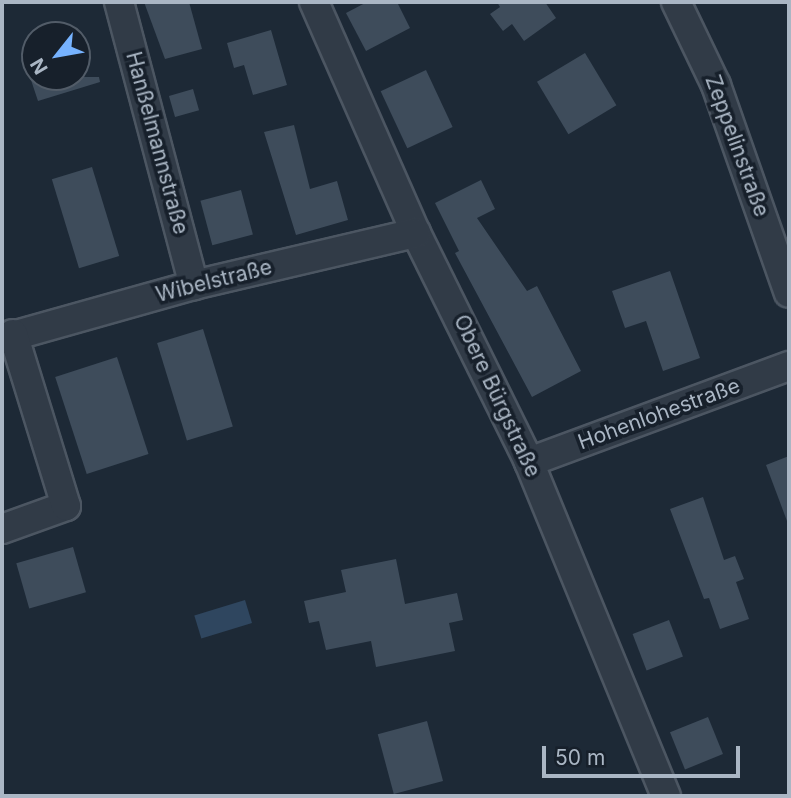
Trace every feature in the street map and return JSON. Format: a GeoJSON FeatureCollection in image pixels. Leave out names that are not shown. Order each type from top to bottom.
{"type":"FeatureCollection","features":[{"type":"Feature","properties":{"kind":"street","name":"Hanßelmannstraße"},"geometry":{"type":"LineString","coordinates":[[119,2],[194,285]]}},
{"type":"Feature","properties":{"kind":"street","name":"Obere Bürgstraße"},"geometry":{"type":"LineString","coordinates":[[314,2],[416,233],[529,462],[666,796]]}},
{"type":"Feature","properties":{"kind":"street","name":"Zeppelinstraße"},"geometry":{"type":"LineString","coordinates":[[676,2],[716,85],[789,293]]}},
{"type":"Feature","properties":{"kind":"street","name":"Wibelstraße"},"geometry":{"type":"LineString","coordinates":[[2,529],[66,506],[7,337],[194,285],[416,233]]}},
{"type":"Feature","properties":{"kind":"street","name":"Hohenlohestraße"},"geometry":{"type":"LineString","coordinates":[[529,462],[789,366]]}},
{"type":"Feature","properties":{"kind":"water"},"geometry":{"type":"Polygon","coordinates":[[[245,600],[252,623],[201,638],[194,615],[245,600]]]}},
{"type":"Feature","properties":{"kind":"building"},"geometry":{"type":"Polygon","coordinates":[[[144,2],[189,2],[202,49],[165,59],[144,2]]]}},
{"type":"Feature","properties":{"kind":"building"},"geometry":{"type":"Polygon","coordinates":[[[367,2],[397,2],[410,28],[366,51],[346,13],[367,2]]]}},
{"type":"Feature","properties":{"kind":"building"},"geometry":{"type":"Polygon","coordinates":[[[497,2],[545,2],[556,18],[524,41],[512,24],[503,31],[490,14],[500,7],[497,2]]]}},
{"type":"Feature","properties":{"kind":"building"},"geometry":{"type":"Polygon","coordinates":[[[271,30],[287,85],[253,95],[244,65],[234,68],[227,43],[271,30]]]}},
{"type":"Feature","properties":{"kind":"building"},"geometry":{"type":"Polygon","coordinates":[[[585,53],[616,105],[568,134],[537,82],[585,53]]]}},
{"type":"Feature","properties":{"kind":"building"},"geometry":{"type":"Polygon","coordinates":[[[426,70],[453,127],[407,148],[381,91],[426,70]]]}},
{"type":"Feature","properties":{"kind":"building"},"geometry":{"type":"Polygon","coordinates":[[[91,77],[99,77],[100,82],[91,85],[91,77]]]}},
{"type":"Feature","properties":{"kind":"building"},"geometry":{"type":"Polygon","coordinates":[[[193,89],[199,110],[175,117],[169,96],[193,89]]]}},
{"type":"Feature","properties":{"kind":"building"},"geometry":{"type":"Polygon","coordinates":[[[35,91],[71,91],[38,101],[35,91]]]}},
{"type":"Feature","properties":{"kind":"building"},"geometry":{"type":"Polygon","coordinates":[[[294,125],[310,189],[337,181],[348,220],[296,235],[264,132],[294,125]]]}},
{"type":"Feature","properties":{"kind":"building"},"geometry":{"type":"Polygon","coordinates":[[[92,167],[119,256],[79,268],[52,179],[92,167]]]}},
{"type":"Feature","properties":{"kind":"building"},"geometry":{"type":"Polygon","coordinates":[[[481,180],[495,209],[477,218],[527,291],[537,286],[581,371],[532,397],[455,253],[459,251],[435,203],[481,180]]]}},
{"type":"Feature","properties":{"kind":"building"},"geometry":{"type":"Polygon","coordinates":[[[241,190],[253,234],[212,245],[200,201],[241,190]]]}},
{"type":"Feature","properties":{"kind":"building"},"geometry":{"type":"Polygon","coordinates":[[[670,271],[700,358],[663,371],[646,321],[625,328],[612,291],[670,271]]]}},
{"type":"Feature","properties":{"kind":"building"},"geometry":{"type":"Polygon","coordinates":[[[203,329],[233,427],[187,441],[157,343],[203,329]]]}},
{"type":"Feature","properties":{"kind":"building"},"geometry":{"type":"Polygon","coordinates":[[[117,357],[149,454],[87,474],[55,377],[117,357]]]}},
{"type":"Feature","properties":{"kind":"building"},"geometry":{"type":"Polygon","coordinates":[[[789,456],[789,520],[787,521],[766,465],[789,456]]]}},
{"type":"Feature","properties":{"kind":"building"},"geometry":{"type":"Polygon","coordinates":[[[703,497],[724,560],[735,556],[744,579],[736,582],[749,619],[720,629],[709,598],[704,599],[670,509],[703,497]]]}},
{"type":"Feature","properties":{"kind":"building"},"geometry":{"type":"Polygon","coordinates":[[[73,547],[86,592],[29,608],[16,563],[73,547]]]}},
{"type":"Feature","properties":{"kind":"building"},"geometry":{"type":"Polygon","coordinates":[[[396,559],[405,604],[457,593],[463,620],[449,623],[455,651],[376,667],[371,641],[326,650],[319,621],[309,623],[304,601],[346,592],[341,570],[396,559]]]}},
{"type":"Feature","properties":{"kind":"building"},"geometry":{"type":"Polygon","coordinates":[[[669,620],[683,656],[647,670],[633,634],[669,620]]]}},
{"type":"Feature","properties":{"kind":"building"},"geometry":{"type":"Polygon","coordinates":[[[708,717],[723,754],[685,769],[670,732],[708,717]]]}},
{"type":"Feature","properties":{"kind":"building"},"geometry":{"type":"Polygon","coordinates":[[[427,721],[443,781],[394,794],[378,734],[427,721]]]}}]}
